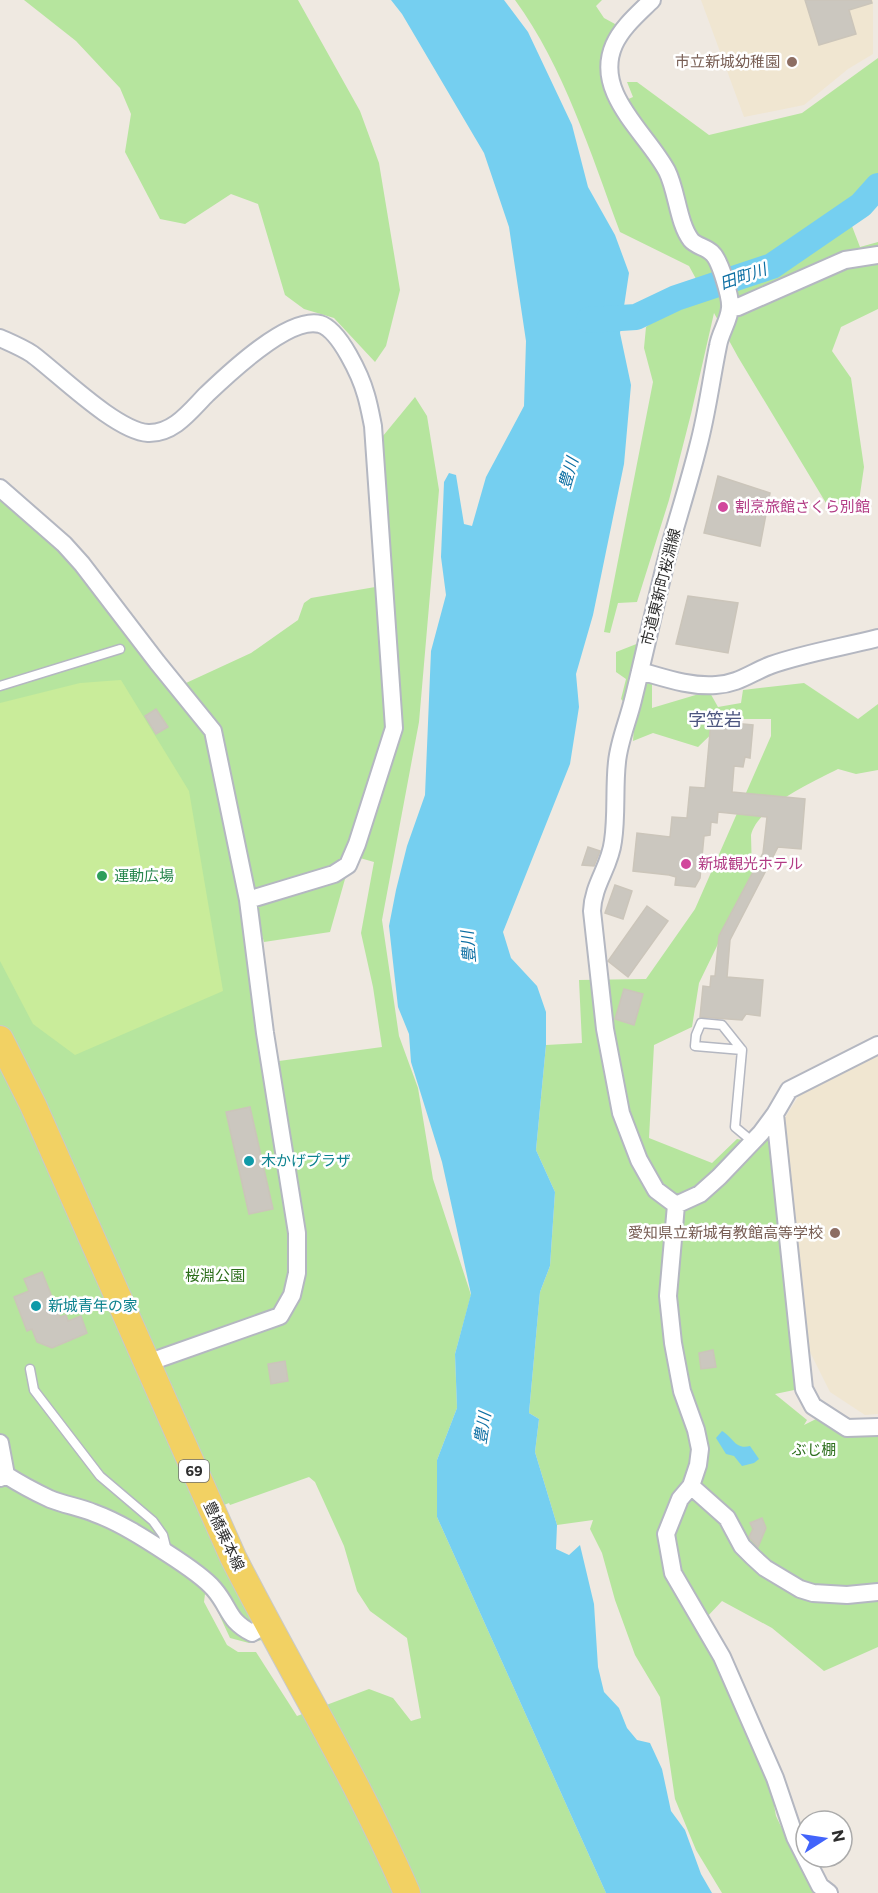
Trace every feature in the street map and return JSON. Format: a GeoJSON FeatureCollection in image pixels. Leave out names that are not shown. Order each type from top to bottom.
{"type":"FeatureCollection","features":[{"type":"Feature","properties":{"kind":"main road","name":"豊橋乗本線"},"geometry":{"type":"LineString","coordinates":[[0,1039],[33,1105],[204,1495],[267,1624],[335,1748],[395,1864],[407,1893]]}},
{"type":"Feature","properties":{"kind":"street"},"geometry":{"type":"LineString","coordinates":[[652,0],[626,27],[614,45],[610,63],[612,85],[625,111],[666,169],[675,189],[684,225],[692,242],[710,251],[720,265],[730,308],[748,303],[845,260],[878,255]]}},
{"type":"Feature","properties":{"kind":"street","name":"市道東新町桜淵線"},"geometry":{"type":"LineString","coordinates":[[676,1204],[656,1190],[639,1160],[621,1113],[605,1029],[592,911],[593,896],[610,858],[615,825],[617,761],[648,644],[655,601],[698,447],[711,391],[718,342],[730,308]]}},
{"type":"Feature","properties":{"kind":"street"},"geometry":{"type":"LineString","coordinates":[[0,338],[30,353],[123,424],[147,433],[162,431],[182,420],[234,369],[285,332],[307,323],[322,325],[334,335],[351,358],[366,395],[373,426],[394,728],[357,844],[348,865],[334,874],[248,900]]}},
{"type":"Feature","properties":{"kind":"street"},"geometry":{"type":"LineString","coordinates":[[0,488],[64,544],[82,564],[213,731],[248,900],[265,1033],[297,1233],[297,1273],[291,1295],[280,1316],[147,1363]]}},
{"type":"Feature","properties":{"kind":"street"},"geometry":{"type":"LineString","coordinates":[[640,671],[693,685],[717,686],[737,682],[786,661],[878,638]]}},
{"type":"Feature","properties":{"kind":"street"},"geometry":{"type":"LineString","coordinates":[[829,1893],[820,1886],[795,1837],[775,1778],[722,1657],[673,1574],[666,1534],[680,1499],[691,1486],[698,1465],[700,1449],[696,1430],[682,1391],[673,1343],[668,1296],[676,1204],[700,1194],[753,1142],[776,1114],[789,1090],[878,1045]]}},
{"type":"Feature","properties":{"kind":"street"},"geometry":{"type":"LineString","coordinates":[[776,1114],[804,1389],[813,1407],[848,1428],[878,1427]]}},
{"type":"Feature","properties":{"kind":"street"},"geometry":{"type":"LineString","coordinates":[[0,1443],[3,1477],[52,1500],[113,1521],[168,1553],[212,1587],[225,1603],[232,1619],[252,1633],[267,1624]]}},
{"type":"Feature","properties":{"kind":"street"},"geometry":{"type":"LineString","coordinates":[[691,1486],[727,1518],[742,1546],[753,1557],[765,1568],[800,1589],[813,1593],[846,1595],[878,1592]]}},
{"type":"Feature","properties":{"kind":"lane"},"geometry":{"type":"LineString","coordinates":[[0,686],[120,649]]}},
{"type":"Feature","properties":{"kind":"lane"},"geometry":{"type":"LineString","coordinates":[[742,1050],[695,1046],[696,1035],[701,1023],[722,1025],[742,1050],[735,1127],[753,1142]]}},
{"type":"Feature","properties":{"kind":"lane"},"geometry":{"type":"LineString","coordinates":[[30,1369],[34,1390],[100,1476],[153,1521],[163,1535],[168,1553]]}},
{"type":"Feature","properties":{"kind":"shaded area","name":"市立新城幼稚園"},"geometry":{"type":"Polygon","coordinates":[[[701,0],[873,0],[873,54],[848,69],[804,105],[744,117],[701,0]]]}},
{"type":"Feature","properties":{"kind":"shaded area","name":"愛知県立新城有教館高等学校"},"geometry":{"type":"Polygon","coordinates":[[[878,1053],[878,1414],[865,1415],[830,1392],[805,1342],[781,1124],[800,1094],[878,1053]]]}},
{"type":"Feature","properties":{"kind":"green space"},"geometry":{"type":"Polygon","coordinates":[[[24,0],[298,0],[360,111],[379,163],[400,290],[386,346],[375,362],[334,318],[304,309],[285,295],[258,204],[231,194],[185,224],[160,219],[125,152],[131,114],[120,88],[76,41],[24,0]]]}},
{"type":"Feature","properties":{"kind":"green space"},"geometry":{"type":"Polygon","coordinates":[[[515,0],[602,0],[596,6],[604,18],[615,24],[613,38],[617,104],[633,97],[627,82],[637,82],[709,135],[802,113],[878,58],[878,195],[850,221],[860,247],[878,242],[878,309],[841,327],[832,351],[851,378],[864,467],[859,501],[832,513],[714,313],[669,500],[637,602],[618,603],[610,633],[604,632],[653,382],[644,348],[646,327],[662,315],[707,299],[689,266],[620,232],[562,82],[532,26],[515,0]]]}},
{"type":"Feature","properties":{"kind":"green space","name":"桜淵公園"},"geometry":{"type":"Polygon","coordinates":[[[415,397],[427,416],[439,490],[419,722],[382,920],[399,1036],[418,1088],[433,1179],[471,1295],[455,1354],[457,1408],[437,1460],[437,1517],[606,1893],[0,1893],[0,500],[60,549],[173,689],[251,653],[298,620],[304,603],[311,598],[387,585],[378,442],[415,397]],[[358,845],[354,846],[346,863],[334,872],[241,895],[249,965],[266,1067],[280,1065],[279,1061],[382,1047],[373,987],[361,933],[374,862],[360,858],[345,879],[330,932],[264,942],[253,905],[258,896],[336,876],[352,859],[358,845]],[[309,1477],[201,1514],[266,1639],[249,1643],[230,1638],[212,1599],[205,1594],[204,1602],[227,1645],[238,1652],[256,1652],[297,1716],[369,1689],[393,1698],[411,1721],[421,1718],[407,1638],[370,1611],[357,1591],[344,1546],[315,1482],[309,1477]]]}},
{"type":"Feature","properties":{"kind":"green space","name":"ぶじ棚"},"geometry":{"type":"Polygon","coordinates":[[[639,643],[652,668],[652,708],[709,691],[718,707],[741,703],[743,690],[804,683],[858,719],[878,704],[878,770],[856,774],[838,769],[788,796],[764,814],[756,824],[751,835],[752,874],[699,983],[692,1027],[654,1045],[649,1138],[712,1163],[737,1139],[753,1142],[774,1122],[799,1389],[775,1394],[807,1420],[804,1425],[818,1418],[878,1430],[878,1647],[824,1671],[772,1628],[722,1601],[706,1618],[770,1782],[776,1816],[794,1854],[794,1869],[803,1869],[819,1893],[722,1893],[696,1850],[675,1799],[660,1697],[635,1655],[615,1600],[602,1553],[590,1529],[593,1520],[557,1525],[535,1452],[539,1419],[529,1413],[540,1292],[550,1266],[555,1192],[536,1150],[546,1045],[582,1043],[579,980],[646,979],[695,909],[771,736],[771,719],[727,719],[698,747],[653,733],[633,741],[635,714],[621,699],[626,679],[616,672],[616,652],[639,643]]]}},
{"type":"Feature","properties":{"kind":"green space","name":"運動広場"},"geometry":{"type":"Polygon","coordinates":[[[121,680],[189,791],[223,991],[75,1055],[33,1024],[0,961],[0,703],[80,683],[121,680]]]}},
{"type":"Feature","properties":{"kind":"water","name":"豊川"},"geometry":{"type":"Polygon","coordinates":[[[391,0],[504,0],[528,32],[572,125],[588,187],[615,235],[629,273],[620,333],[631,385],[624,464],[593,615],[576,674],[579,707],[570,764],[503,932],[511,958],[537,986],[546,1012],[546,1045],[536,1150],[555,1192],[550,1266],[540,1292],[529,1413],[539,1419],[535,1452],[557,1525],[556,1549],[569,1555],[580,1545],[594,1604],[598,1667],[604,1692],[619,1708],[627,1728],[637,1740],[650,1743],[662,1769],[671,1811],[685,1830],[701,1874],[712,1893],[606,1893],[437,1517],[437,1460],[457,1408],[455,1354],[471,1294],[442,1162],[411,1062],[409,1034],[398,1007],[389,926],[407,846],[425,795],[431,651],[446,595],[441,557],[444,482],[449,473],[456,475],[464,524],[472,526],[486,477],[524,406],[526,341],[509,227],[484,153],[402,14],[391,0]]]}},
{"type":"Feature","properties":{"kind":"water"},"geometry":{"type":"Polygon","coordinates":[[[722,1431],[737,1445],[750,1446],[759,1459],[742,1466],[734,1456],[726,1454],[716,1438],[722,1431]]]}},
{"type":"Feature","properties":{"kind":"building"},"geometry":{"type":"Polygon","coordinates":[[[805,0],[871,0],[872,3],[849,10],[856,34],[819,45],[805,0]]]}},
{"type":"Feature","properties":{"kind":"building"},"geometry":{"type":"Polygon","coordinates":[[[718,476],[770,493],[760,546],[704,533],[718,476]]]}},
{"type":"Feature","properties":{"kind":"building"},"geometry":{"type":"Polygon","coordinates":[[[688,596],[738,603],[728,653],[676,644],[688,596]]]}},
{"type":"Feature","properties":{"kind":"building"},"geometry":{"type":"Polygon","coordinates":[[[156,709],[168,727],[156,734],[145,716],[156,709]]]}},
{"type":"Feature","properties":{"kind":"building","name":"新城観光ホテル"},"geometry":{"type":"Polygon","coordinates":[[[711,721],[753,725],[750,758],[745,757],[743,767],[734,766],[732,792],[805,799],[801,849],[778,847],[730,940],[727,977],[763,980],[760,1016],[746,1014],[742,1020],[700,1017],[703,986],[710,987],[711,976],[715,976],[719,936],[763,853],[767,817],[718,812],[717,823],[711,822],[710,835],[704,836],[700,878],[695,887],[675,885],[676,877],[669,875],[633,871],[637,833],[670,837],[672,817],[687,818],[690,787],[705,788],[711,721]]]}},
{"type":"Feature","properties":{"kind":"building"},"geometry":{"type":"Polygon","coordinates":[[[588,847],[600,851],[594,866],[582,865],[588,847]]]}},
{"type":"Feature","properties":{"kind":"building"},"geometry":{"type":"Polygon","coordinates":[[[615,885],[632,891],[623,919],[605,913],[615,885]]]}},
{"type":"Feature","properties":{"kind":"building"},"geometry":{"type":"Polygon","coordinates":[[[647,906],[668,921],[628,977],[608,961],[647,906]]]}},
{"type":"Feature","properties":{"kind":"building"},"geometry":{"type":"Polygon","coordinates":[[[624,989],[643,994],[634,1025],[615,1019],[624,989]]]}},
{"type":"Feature","properties":{"kind":"building","name":"木かげプラザ"},"geometry":{"type":"Polygon","coordinates":[[[250,1107],[273,1209],[249,1214],[226,1112],[250,1107]]]}},
{"type":"Feature","properties":{"kind":"building","name":"新城青年の家"},"geometry":{"type":"Polygon","coordinates":[[[42,1272],[60,1317],[66,1315],[68,1321],[81,1316],[87,1333],[52,1348],[37,1342],[32,1329],[27,1331],[14,1297],[29,1291],[24,1279],[42,1272]]]}},
{"type":"Feature","properties":{"kind":"building"},"geometry":{"type":"Polygon","coordinates":[[[713,1350],[716,1367],[701,1369],[699,1353],[713,1350]]]}},
{"type":"Feature","properties":{"kind":"building"},"geometry":{"type":"Polygon","coordinates":[[[285,1361],[288,1381],[271,1384],[268,1364],[285,1361]]]}},
{"type":"Feature","properties":{"kind":"building"},"geometry":{"type":"Polygon","coordinates":[[[762,1518],[766,1528],[758,1547],[749,1537],[753,1529],[750,1523],[762,1518]]]}},
{"type":"Feature","properties":{"kind":"waterway","name":"田町川"},"geometry":{"type":"LineString","coordinates":[[589,320],[636,317],[676,298],[772,266],[861,205],[878,186]]}},
{"type":"Feature","properties":{"kind":"place","name":"市立新城幼稚園"},"geometry":{"type":"Point","coordinates":[792,62]}},
{"type":"Feature","properties":{"kind":"place","name":"割烹旅館さくら別館"},"geometry":{"type":"Point","coordinates":[723,507]}},
{"type":"Feature","properties":{"kind":"place","name":"新城観光ホテル"},"geometry":{"type":"Point","coordinates":[686,864]}},
{"type":"Feature","properties":{"kind":"place","name":"運動広場"},"geometry":{"type":"Point","coordinates":[102,876]}},
{"type":"Feature","properties":{"kind":"place","name":"木かげプラザ"},"geometry":{"type":"Point","coordinates":[249,1161]}},
{"type":"Feature","properties":{"kind":"place","name":"愛知県立新城有教館高等学校"},"geometry":{"type":"Point","coordinates":[835,1233]}},
{"type":"Feature","properties":{"kind":"place","name":"新城青年の家"},"geometry":{"type":"Point","coordinates":[36,1306]}},
{"type":"Feature","properties":{"kind":"district","name":"字笠岩"},"geometry":{"type":"Point","coordinates":[715,720]}}]}
